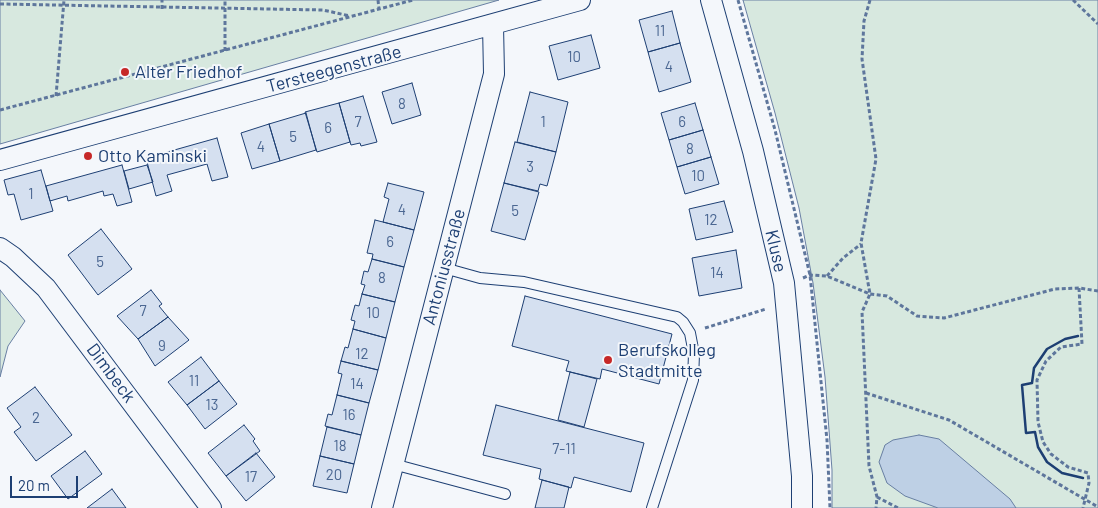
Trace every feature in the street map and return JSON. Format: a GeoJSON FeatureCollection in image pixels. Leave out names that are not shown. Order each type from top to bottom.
{"type":"FeatureCollection","features":[{"type":"Feature","properties":{"kind":"street","name":"Tersteegenstraße"},"geometry":{"type":"LineString","coordinates":[[0,160],[580,0]]}},
{"type":"Feature","properties":{"kind":"street","name":"Kluse"},"geometry":{"type":"LineString","coordinates":[[712,0],[753,151],[784,284],[802,476],[802,508]]}},
{"type":"Feature","properties":{"kind":"street","name":"Antoniusstraße"},"geometry":{"type":"LineString","coordinates":[[382,508],[494,74],[493,25]]}},
{"type":"Feature","properties":{"kind":"street","name":"Dimbeck"},"geometry":{"type":"LineString","coordinates":[[0,248],[13,257],[46,288],[210,508]]}},
{"type":"Feature","properties":{"kind":"lane"},"geometry":{"type":"LineString","coordinates":[[444,268],[480,278],[524,282],[677,317],[690,333],[694,354],[693,380],[652,508]]}},
{"type":"Feature","properties":{"kind":"lane"},"geometry":{"type":"LineString","coordinates":[[393,464],[505,494]]}},
{"type":"Feature","properties":{"kind":"path"},"geometry":{"type":"LineString","coordinates":[[56,96],[64,0]]}},
{"type":"Feature","properties":{"kind":"path"},"geometry":{"type":"LineString","coordinates":[[162,0],[162,9]]}},
{"type":"Feature","properties":{"kind":"path"},"geometry":{"type":"LineString","coordinates":[[225,0],[225,51]]}},
{"type":"Feature","properties":{"kind":"path"},"geometry":{"type":"LineString","coordinates":[[378,0],[378,9]]}},
{"type":"Feature","properties":{"kind":"path"},"geometry":{"type":"LineString","coordinates":[[0,110],[412,0]]}},
{"type":"Feature","properties":{"kind":"path"},"geometry":{"type":"LineString","coordinates":[[870,0],[864,21],[862,59],[876,159],[861,243],[870,294],[862,312],[869,466],[877,497],[876,508]]}},
{"type":"Feature","properties":{"kind":"path"},"geometry":{"type":"LineString","coordinates":[[1072,0],[1098,24]]}},
{"type":"Feature","properties":{"kind":"path"},"geometry":{"type":"LineString","coordinates":[[0,4],[162,9],[323,10],[351,17]]}},
{"type":"Feature","properties":{"kind":"path"},"geometry":{"type":"LineString","coordinates":[[827,276],[843,258],[861,243]]}},
{"type":"Feature","properties":{"kind":"path"},"geometry":{"type":"LineString","coordinates":[[784,284],[810,275],[827,276],[870,294],[887,296],[917,316],[944,318],[1055,289],[1079,288],[1098,292]]}},
{"type":"Feature","properties":{"kind":"path"},"geometry":{"type":"LineString","coordinates":[[1079,288],[1082,344],[1061,347],[1046,361],[1037,380],[1038,422],[1043,442],[1051,454],[1068,467],[1088,473],[1089,483],[1083,508]]}},
{"type":"Feature","properties":{"kind":"path"},"geometry":{"type":"LineString","coordinates":[[690,333],[752,312],[786,304]]}},
{"type":"Feature","properties":{"kind":"path"},"geometry":{"type":"LineString","coordinates":[[866,393],[949,420],[1098,507]]}},
{"type":"Feature","properties":{"kind":"path"},"geometry":{"type":"LineString","coordinates":[[877,497],[898,508]]}},
{"type":"Feature","properties":{"kind":"shaded area","name":"Alter Friedhof"},"geometry":{"type":"Polygon","coordinates":[[[0,0],[499,0],[0,144],[0,0]]]}},
{"type":"Feature","properties":{"kind":"shaded area"},"geometry":{"type":"Polygon","coordinates":[[[743,0],[1098,0],[1098,508],[832,508],[832,470],[825,377],[813,283],[799,208],[775,113],[743,0]]]}},
{"type":"Feature","properties":{"kind":"shaded area"},"geometry":{"type":"Polygon","coordinates":[[[0,290],[25,321],[8,346],[0,377],[0,290]]]}},
{"type":"Feature","properties":{"kind":"water"},"geometry":{"type":"Polygon","coordinates":[[[919,435],[939,439],[1010,499],[1016,508],[938,508],[905,496],[887,483],[879,462],[885,445],[893,440],[919,435]]]}},
{"type":"Feature","properties":{"kind":"building"},"geometry":{"type":"Polygon","coordinates":[[[672,11],[680,43],[648,52],[639,20],[672,11]]]}},
{"type":"Feature","properties":{"kind":"building"},"geometry":{"type":"Polygon","coordinates":[[[591,35],[600,68],[558,80],[549,46],[591,35]]]}},
{"type":"Feature","properties":{"kind":"building"},"geometry":{"type":"Polygon","coordinates":[[[680,43],[691,82],[659,92],[648,52],[680,43]]]}},
{"type":"Feature","properties":{"kind":"building"},"geometry":{"type":"Polygon","coordinates":[[[412,83],[421,115],[392,124],[382,92],[412,83]]]}},
{"type":"Feature","properties":{"kind":"building"},"geometry":{"type":"Polygon","coordinates":[[[530,92],[568,102],[556,152],[517,142],[530,92]]]}},
{"type":"Feature","properties":{"kind":"building"},"geometry":{"type":"Polygon","coordinates":[[[363,96],[377,142],[361,146],[360,143],[351,145],[339,103],[363,96]]]}},
{"type":"Feature","properties":{"kind":"building"},"geometry":{"type":"Polygon","coordinates":[[[339,103],[350,142],[317,152],[305,112],[339,103]]]}},
{"type":"Feature","properties":{"kind":"building"},"geometry":{"type":"Polygon","coordinates":[[[695,103],[703,130],[669,140],[661,113],[695,103]]]}},
{"type":"Feature","properties":{"kind":"building"},"geometry":{"type":"Polygon","coordinates":[[[306,113],[316,150],[280,161],[269,124],[306,113]]]}},
{"type":"Feature","properties":{"kind":"building"},"geometry":{"type":"Polygon","coordinates":[[[269,124],[280,161],[252,169],[241,133],[269,124]]]}},
{"type":"Feature","properties":{"kind":"building"},"geometry":{"type":"Polygon","coordinates":[[[703,130],[711,157],[677,167],[669,140],[703,130]]]}},
{"type":"Feature","properties":{"kind":"building"},"geometry":{"type":"Polygon","coordinates":[[[217,138],[228,177],[212,181],[207,164],[167,175],[172,191],[156,196],[146,158],[217,138]]]}},
{"type":"Feature","properties":{"kind":"building"},"geometry":{"type":"Polygon","coordinates":[[[515,142],[556,152],[547,186],[540,184],[538,191],[504,183],[515,142]]]}},
{"type":"Feature","properties":{"kind":"building"},"geometry":{"type":"Polygon","coordinates":[[[711,157],[719,184],[685,194],[677,167],[711,157]]]}},
{"type":"Feature","properties":{"kind":"building"},"geometry":{"type":"Polygon","coordinates":[[[122,165],[132,202],[117,206],[113,194],[104,196],[103,191],[68,201],[67,196],[50,201],[46,186],[122,165]]]}},
{"type":"Feature","properties":{"kind":"building"},"geometry":{"type":"Polygon","coordinates":[[[147,165],[153,182],[129,189],[124,171],[147,165]]]}},
{"type":"Feature","properties":{"kind":"building"},"geometry":{"type":"Polygon","coordinates":[[[41,170],[53,211],[21,220],[14,194],[8,195],[4,180],[41,170]]]}},
{"type":"Feature","properties":{"kind":"building"},"geometry":{"type":"Polygon","coordinates":[[[388,183],[424,192],[414,230],[383,222],[389,199],[384,197],[388,183]]]}},
{"type":"Feature","properties":{"kind":"building"},"geometry":{"type":"Polygon","coordinates":[[[504,183],[539,192],[525,240],[491,231],[504,183]]]}},
{"type":"Feature","properties":{"kind":"building"},"geometry":{"type":"Polygon","coordinates":[[[724,201],[733,232],[696,240],[689,209],[724,201]]]}},
{"type":"Feature","properties":{"kind":"building"},"geometry":{"type":"Polygon","coordinates":[[[375,220],[414,230],[404,267],[372,259],[373,254],[367,253],[375,220]]]}},
{"type":"Feature","properties":{"kind":"building"},"geometry":{"type":"Polygon","coordinates":[[[101,229],[132,269],[98,295],[68,255],[101,229]]]}},
{"type":"Feature","properties":{"kind":"building"},"geometry":{"type":"Polygon","coordinates":[[[736,250],[742,288],[699,296],[692,258],[736,250]]]}},
{"type":"Feature","properties":{"kind":"building"},"geometry":{"type":"Polygon","coordinates":[[[372,259],[404,267],[395,302],[362,294],[365,285],[361,284],[364,271],[368,272],[372,259]]]}},
{"type":"Feature","properties":{"kind":"building"},"geometry":{"type":"Polygon","coordinates":[[[151,290],[162,304],[159,306],[168,317],[138,339],[117,316],[151,290]]]}},
{"type":"Feature","properties":{"kind":"building"},"geometry":{"type":"Polygon","coordinates":[[[362,294],[395,302],[386,338],[353,329],[355,321],[351,320],[355,305],[359,306],[362,294]]]}},
{"type":"Feature","properties":{"kind":"building"},"geometry":{"type":"Polygon","coordinates":[[[525,296],[672,334],[659,384],[602,369],[600,379],[566,371],[569,361],[512,346],[525,296]]]}},
{"type":"Feature","properties":{"kind":"building"},"geometry":{"type":"Polygon","coordinates":[[[168,317],[189,340],[155,366],[138,339],[168,317]]]}},
{"type":"Feature","properties":{"kind":"building"},"geometry":{"type":"Polygon","coordinates":[[[353,329],[386,338],[378,370],[341,361],[345,347],[348,348],[353,329]]]}},
{"type":"Feature","properties":{"kind":"building"},"geometry":{"type":"Polygon","coordinates":[[[201,357],[219,381],[187,405],[168,382],[201,357]]]}},
{"type":"Feature","properties":{"kind":"building"},"geometry":{"type":"Polygon","coordinates":[[[341,361],[378,370],[369,403],[337,395],[342,374],[338,373],[341,361]]]}},
{"type":"Feature","properties":{"kind":"building"},"geometry":{"type":"Polygon","coordinates":[[[570,372],[597,379],[584,427],[558,420],[570,372]]]}},
{"type":"Feature","properties":{"kind":"building"},"geometry":{"type":"Polygon","coordinates":[[[219,381],[237,404],[205,429],[187,405],[219,381]]]}},
{"type":"Feature","properties":{"kind":"building"},"geometry":{"type":"Polygon","coordinates":[[[35,387],[72,435],[36,461],[14,432],[21,427],[7,408],[35,387]]]}},
{"type":"Feature","properties":{"kind":"building"},"geometry":{"type":"Polygon","coordinates":[[[337,395],[369,403],[361,435],[325,426],[328,414],[332,415],[337,395]]]}},
{"type":"Feature","properties":{"kind":"building"},"geometry":{"type":"Polygon","coordinates":[[[496,405],[644,443],[631,492],[574,477],[571,488],[539,479],[541,469],[483,455],[496,405]]]}},
{"type":"Feature","properties":{"kind":"building"},"geometry":{"type":"Polygon","coordinates":[[[244,425],[255,439],[253,441],[260,451],[226,476],[208,453],[244,425]]]}},
{"type":"Feature","properties":{"kind":"building"},"geometry":{"type":"Polygon","coordinates":[[[327,427],[361,435],[354,464],[320,456],[327,427]]]}},
{"type":"Feature","properties":{"kind":"building"},"geometry":{"type":"Polygon","coordinates":[[[85,451],[102,474],[68,499],[51,476],[85,451]]]}},
{"type":"Feature","properties":{"kind":"building"},"geometry":{"type":"Polygon","coordinates":[[[256,453],[275,477],[246,501],[226,476],[256,453]]]}},
{"type":"Feature","properties":{"kind":"building"},"geometry":{"type":"Polygon","coordinates":[[[320,456],[354,464],[347,493],[313,486],[320,456]]]}},
{"type":"Feature","properties":{"kind":"building"},"geometry":{"type":"Polygon","coordinates":[[[542,480],[569,487],[564,508],[535,508],[542,480]]]}},
{"type":"Feature","properties":{"kind":"building"},"geometry":{"type":"Polygon","coordinates":[[[112,489],[126,508],[87,508],[112,489]]]}},
{"type":"Feature","properties":{"kind":"wall"},"geometry":{"type":"LineString","coordinates":[[1078,336],[1065,339],[1047,349],[1034,368],[1032,383],[1022,385],[1026,433],[1035,432],[1038,447],[1047,462],[1062,473],[1083,478]]}},
{"type":"Feature","properties":{"kind":"place","name":"Alter Friedhof"},"geometry":{"type":"Point","coordinates":[125,72]}},
{"type":"Feature","properties":{"kind":"place","name":"Otto Kaminski"},"geometry":{"type":"Point","coordinates":[88,156]}},
{"type":"Feature","properties":{"kind":"place","name":"Berufskolleg Stadtmitte"},"geometry":{"type":"Point","coordinates":[608,360]}}]}
